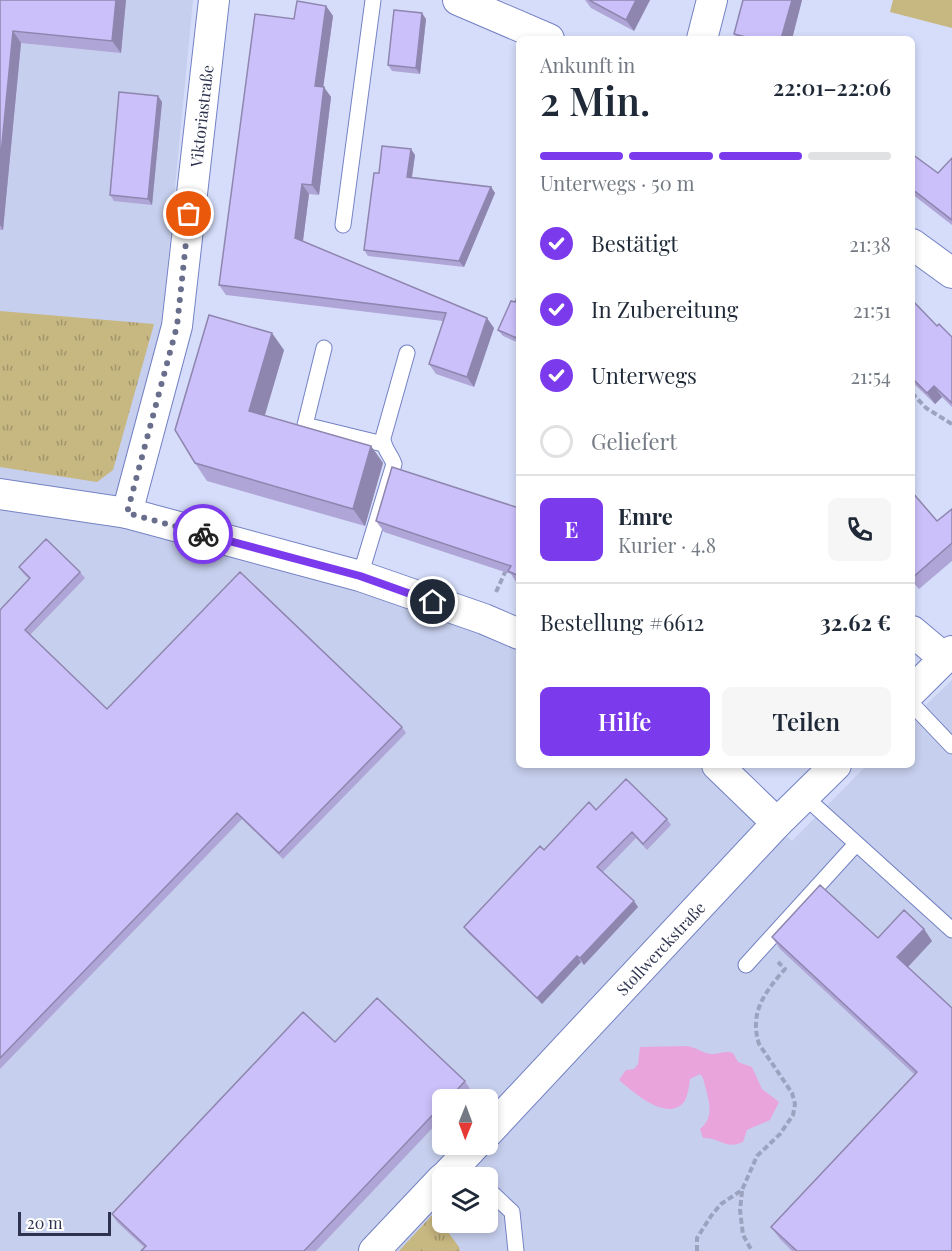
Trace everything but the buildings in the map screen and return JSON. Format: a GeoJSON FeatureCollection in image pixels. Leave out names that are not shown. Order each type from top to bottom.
{"type":"FeatureCollection","features":[{"type":"Feature","properties":{"kind":"street","name":"Viktoriastraße"},"geometry":{"type":"LineString","coordinates":[[127,513],[177,326],[214,0]]}},
{"type":"Feature","properties":{"kind":"street"},"geometry":{"type":"LineString","coordinates":[[458,0],[542,36]]}},
{"type":"Feature","properties":{"kind":"street"},"geometry":{"type":"LineString","coordinates":[[703,36],[712,0]]}},
{"type":"Feature","properties":{"kind":"street"},"geometry":{"type":"LineString","coordinates":[[915,246],[952,273]]}},
{"type":"Feature","properties":{"kind":"street"},"geometry":{"type":"LineString","coordinates":[[0,494],[127,513],[360,576],[484,619],[516,633]]}},
{"type":"Feature","properties":{"kind":"street"},"geometry":{"type":"LineString","coordinates":[[915,633],[948,654],[915,688]]}},
{"type":"Feature","properties":{"kind":"street"},"geometry":{"type":"LineString","coordinates":[[720,768],[777,823]]}},
{"type":"Feature","properties":{"kind":"street","name":"Stollwerckstraße"},"geometry":{"type":"LineString","coordinates":[[498,1121],[777,823],[833,768]]}},
{"type":"Feature","properties":{"kind":"street"},"geometry":{"type":"LineString","coordinates":[[454,1167],[465,1155]]}},
{"type":"Feature","properties":{"kind":"street"},"geometry":{"type":"LineString","coordinates":[[374,1251],[432,1190]]}},
{"type":"Feature","properties":{"kind":"lane"},"geometry":{"type":"LineString","coordinates":[[343,225],[373,0]]}},
{"type":"Feature","properties":{"kind":"lane"},"geometry":{"type":"LineString","coordinates":[[324,348],[305,425],[383,444]]}},
{"type":"Feature","properties":{"kind":"lane"},"geometry":{"type":"LineString","coordinates":[[360,576],[394,464],[383,444],[383,438],[407,353]]}},
{"type":"Feature","properties":{"kind":"lane"},"geometry":{"type":"LineString","coordinates":[[915,707],[952,746]]}},
{"type":"Feature","properties":{"kind":"lane"},"geometry":{"type":"LineString","coordinates":[[804,796],[952,930]]}},
{"type":"Feature","properties":{"kind":"lane"},"geometry":{"type":"LineString","coordinates":[[746,965],[856,844]]}},
{"type":"Feature","properties":{"kind":"lane"},"geometry":{"type":"LineString","coordinates":[[498,1199],[512,1212],[516,1251]]}},
{"type":"Feature","properties":{"kind":"path"},"geometry":{"type":"LineString","coordinates":[[915,396],[926,408],[952,424]]}},
{"type":"Feature","properties":{"kind":"path"},"geometry":{"type":"LineString","coordinates":[[484,619],[510,560]]}},
{"type":"Feature","properties":{"kind":"path"},"geometry":{"type":"LineString","coordinates":[[752,1251],[743,1235],[740,1210],[742,1190],[752,1164],[787,1125],[795,1104],[792,1093],[756,1036],[756,1022],[764,993],[784,969],[763,946]]}},
{"type":"Feature","properties":{"kind":"path"},"geometry":{"type":"LineString","coordinates":[[697,1251],[698,1238],[711,1216],[721,1204],[742,1190]]}},
{"type":"Feature","properties":{"kind":"shaded area"},"geometry":{"type":"Polygon","coordinates":[[[0,0],[193,0],[162,324],[121,518],[410,600],[516,644],[516,768],[713,768],[792,841],[864,768],[915,768],[915,715],[952,680],[952,1251],[0,1251],[0,0]]]}},
{"type":"Feature","properties":{"kind":"shaded area"},"geometry":{"type":"Polygon","coordinates":[[[687,1046],[709,1054],[733,1053],[738,1062],[752,1067],[762,1089],[779,1102],[770,1120],[747,1130],[743,1142],[737,1144],[732,1145],[703,1138],[700,1129],[708,1118],[709,1105],[700,1074],[690,1079],[684,1102],[677,1108],[668,1109],[650,1103],[619,1080],[626,1070],[634,1069],[638,1064],[640,1047],[687,1046]]]}},
{"type":"Feature","properties":{"kind":"green space"},"geometry":{"type":"Polygon","coordinates":[[[893,0],[952,0],[952,28],[890,12],[893,0]]]}},
{"type":"Feature","properties":{"kind":"green space"},"geometry":{"type":"Polygon","coordinates":[[[0,311],[154,324],[113,470],[97,482],[0,467],[0,311]]]}},
{"type":"Feature","properties":{"kind":"green space"},"geometry":{"type":"Polygon","coordinates":[[[432,1215],[432,1233],[449,1233],[460,1251],[399,1251],[432,1215]]]}},
{"type":"Feature","properties":{"kind":"way so far"},"geometry":{"type":"LineString","coordinates":[[189,214],[177,326],[127,513],[203,534]]}},
{"type":"Feature","properties":{"kind":"route"},"geometry":{"type":"LineString","coordinates":[[203,534],[360,576],[433,602]]}}]}
